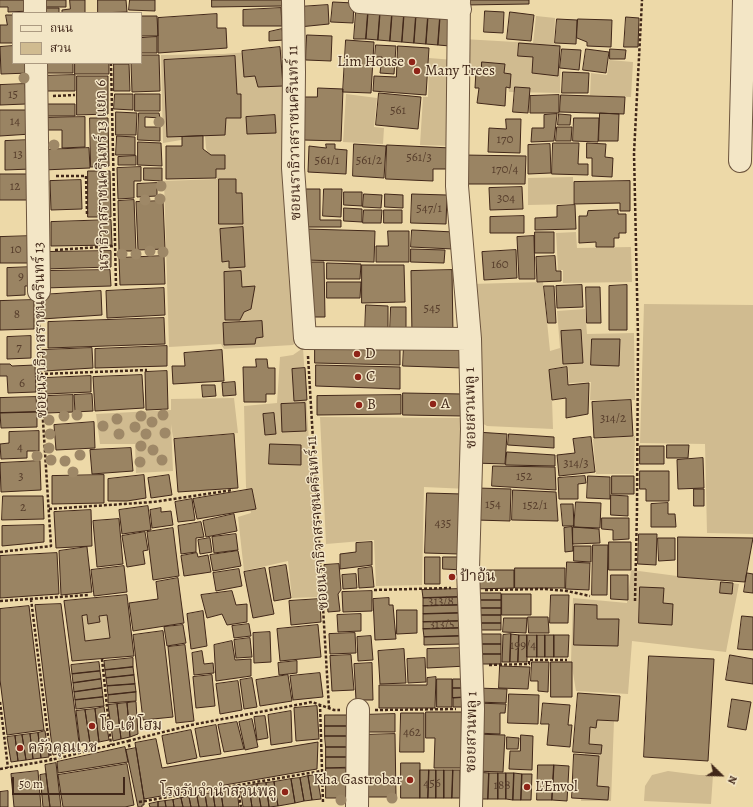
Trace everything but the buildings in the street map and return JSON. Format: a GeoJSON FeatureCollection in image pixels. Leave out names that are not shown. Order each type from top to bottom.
{"type":"FeatureCollection","features":[{"type":"Feature","properties":{"kind":"street"},"geometry":{"type":"LineString","coordinates":[[35,0],[35,12]]}},
{"type":"Feature","properties":{"kind":"street","name":"ซอยนราธิวาสราชนครินทร์ 11"},"geometry":{"type":"LineString","coordinates":[[293,0],[293,168],[304,338]]}},
{"type":"Feature","properties":{"kind":"street"},"geometry":{"type":"LineString","coordinates":[[740,161],[744,0]]}},
{"type":"Feature","properties":{"kind":"street"},"geometry":{"type":"LineString","coordinates":[[360,2],[460,5]]}},
{"type":"Feature","properties":{"kind":"street","name":"ซอยสวนพลู 1"},"geometry":{"type":"LineString","coordinates":[[460,5],[457,186],[470,339],[472,429],[468,569],[474,709],[471,807]]}},
{"type":"Feature","properties":{"kind":"street","name":"ซอยนราธิวาสราชนครินทร์ 13"},"geometry":{"type":"LineString","coordinates":[[36,64],[39,291]]}},
{"type":"Feature","properties":{"kind":"street"},"geometry":{"type":"LineString","coordinates":[[304,338],[470,339]]}},
{"type":"Feature","properties":{"kind":"street"},"geometry":{"type":"LineString","coordinates":[[357,807],[358,710]]}},
{"type":"Feature","properties":{"kind":"path"},"geometry":{"type":"LineString","coordinates":[[635,601],[638,337],[634,153],[642,0]]}},
{"type":"Feature","properties":{"kind":"path","name":"นราธิวาสราชนครินทร์ 13 แยก 6"},"geometry":{"type":"LineString","coordinates":[[111,64],[116,286]]}},
{"type":"Feature","properties":{"kind":"path"},"geometry":{"type":"LineString","coordinates":[[38,176],[86,176],[87,215]]}},
{"type":"Feature","properties":{"kind":"path"},"geometry":{"type":"LineString","coordinates":[[39,251],[115,246]]}},
{"type":"Feature","properties":{"kind":"path","name":"ซอยนราธิวาสราชนครินทร์ 13"},"geometry":{"type":"LineString","coordinates":[[0,552],[51,546],[40,374],[39,291]]}},
{"type":"Feature","properties":{"kind":"path","name":"ซอยนราธิวาสราชนครินทร์ 11"},"geometry":{"type":"LineString","coordinates":[[304,338],[308,352],[330,708]]}},
{"type":"Feature","properties":{"kind":"path"},"geometry":{"type":"LineString","coordinates":[[40,374],[147,370]]}},
{"type":"Feature","properties":{"kind":"path"},"geometry":{"type":"LineString","coordinates":[[48,509],[154,502],[233,490]]}},
{"type":"Feature","properties":{"kind":"path"},"geometry":{"type":"LineString","coordinates":[[0,601],[88,595]]}},
{"type":"Feature","properties":{"kind":"path"},"geometry":{"type":"LineString","coordinates":[[31,598],[51,762]]}},
{"type":"Feature","properties":{"kind":"path"},"geometry":{"type":"LineString","coordinates":[[102,659],[111,745]]}},
{"type":"Feature","properties":{"kind":"path"},"geometry":{"type":"LineString","coordinates":[[472,665],[529,664],[530,660],[567,660]]}},
{"type":"Feature","properties":{"kind":"path"},"geometry":{"type":"LineString","coordinates":[[0,702],[8,768]]}},
{"type":"Feature","properties":{"kind":"path"},"geometry":{"type":"LineString","coordinates":[[0,769],[51,762],[191,725],[312,702],[334,710],[474,709]]}},
{"type":"Feature","properties":{"kind":"path"},"geometry":{"type":"LineString","coordinates":[[320,704],[323,803]]}},
{"type":"Feature","properties":{"kind":"path"},"geometry":{"type":"LineString","coordinates":[[128,741],[130,749]]}},
{"type":"Feature","properties":{"kind":"path"},"geometry":{"type":"LineString","coordinates":[[139,802],[321,771]]}},
{"type":"Feature","properties":{"kind":"path"},"geometry":{"type":"LineString","coordinates":[[237,785],[241,807]]}},
{"type":"Feature","properties":{"kind":"green space"},"geometry":{"type":"Polygon","coordinates":[[[536,16],[555,18],[554,44],[561,45],[560,93],[509,92],[506,76],[462,75],[463,39],[533,43],[536,16]]]}},
{"type":"Feature","properties":{"kind":"green space"},"geometry":{"type":"Polygon","coordinates":[[[290,49],[298,340],[293,345],[224,349],[221,344],[169,347],[164,181],[217,179],[206,148],[205,136],[163,143],[161,55],[223,54],[290,49]]]}},
{"type":"Feature","properties":{"kind":"green space"},"geometry":{"type":"Polygon","coordinates":[[[429,58],[454,60],[453,146],[420,145],[423,97],[428,97],[429,58]]]}},
{"type":"Feature","properties":{"kind":"green space"},"geometry":{"type":"Polygon","coordinates":[[[609,60],[633,62],[631,97],[590,95],[591,73],[607,75],[609,60]]]}},
{"type":"Feature","properties":{"kind":"green space"},"geometry":{"type":"Polygon","coordinates":[[[346,94],[377,98],[374,127],[384,128],[383,144],[343,142],[346,94]]]}},
{"type":"Feature","properties":{"kind":"green space"},"geometry":{"type":"Polygon","coordinates":[[[573,177],[573,204],[528,205],[528,178],[573,177]]]}},
{"type":"Feature","properties":{"kind":"green space"},"geometry":{"type":"Polygon","coordinates":[[[576,232],[577,248],[631,247],[632,282],[563,283],[563,270],[558,270],[556,233],[576,232]]]}},
{"type":"Feature","properties":{"kind":"green space"},"geometry":{"type":"Polygon","coordinates":[[[543,282],[550,351],[560,348],[557,311],[585,309],[587,334],[634,333],[635,400],[590,400],[591,382],[569,383],[568,366],[551,369],[553,429],[487,426],[476,420],[471,284],[543,282]]]}},
{"type":"Feature","properties":{"kind":"green space"},"geometry":{"type":"Polygon","coordinates":[[[644,304],[753,305],[753,534],[707,533],[705,444],[640,443],[644,304]]]}},
{"type":"Feature","properties":{"kind":"green space"},"geometry":{"type":"Polygon","coordinates":[[[303,348],[319,597],[292,598],[288,561],[244,571],[238,517],[251,513],[246,487],[244,406],[277,403],[280,357],[293,355],[303,348]]]}},
{"type":"Feature","properties":{"kind":"green space"},"geometry":{"type":"Polygon","coordinates":[[[234,398],[238,433],[173,438],[171,424],[173,471],[136,473],[135,444],[100,444],[96,414],[171,410],[171,399],[234,398]]]}},
{"type":"Feature","properties":{"kind":"green space"},"geometry":{"type":"Polygon","coordinates":[[[320,417],[464,418],[468,489],[424,487],[422,585],[376,586],[374,540],[326,544],[320,417]]]}},
{"type":"Feature","properties":{"kind":"green space"},"geometry":{"type":"Polygon","coordinates":[[[635,436],[634,474],[596,474],[593,439],[635,436]]]}},
{"type":"Feature","properties":{"kind":"green space"},"geometry":{"type":"Polygon","coordinates":[[[631,570],[739,584],[726,652],[632,641],[628,694],[576,691],[571,661],[573,598],[627,603],[631,570]]]}},
{"type":"Feature","properties":{"kind":"green space"},"geometry":{"type":"Polygon","coordinates":[[[87,615],[88,624],[99,622],[99,616],[107,615],[110,638],[85,641],[82,616],[87,615]]]}},
{"type":"Feature","properties":{"kind":"green space"},"geometry":{"type":"Polygon","coordinates":[[[588,719],[614,721],[611,801],[581,801],[588,719]]]}},
{"type":"Feature","properties":{"kind":"green space"},"geometry":{"type":"Polygon","coordinates":[[[668,771],[699,775],[713,775],[711,804],[644,801],[645,786],[652,775],[668,771]]]}},
{"type":"Feature","properties":{"kind":"place","name":"Lim House"},"geometry":{"type":"Point","coordinates":[412,62]}},
{"type":"Feature","properties":{"kind":"place","name":"Many Trees"},"geometry":{"type":"Point","coordinates":[417,71]}},
{"type":"Feature","properties":{"kind":"place","name":"D"},"geometry":{"type":"Point","coordinates":[357,354]}},
{"type":"Feature","properties":{"kind":"place","name":"C"},"geometry":{"type":"Point","coordinates":[358,377]}},
{"type":"Feature","properties":{"kind":"place","name":"A"},"geometry":{"type":"Point","coordinates":[433,404]}},
{"type":"Feature","properties":{"kind":"place","name":"B"},"geometry":{"type":"Point","coordinates":[359,405]}},
{"type":"Feature","properties":{"kind":"place","name":"ป้าอ้น"},"geometry":{"type":"Point","coordinates":[452,577]}},
{"type":"Feature","properties":{"kind":"place","name":"โอ-เต้ โฮม"},"geometry":{"type":"Point","coordinates":[92,726]}},
{"type":"Feature","properties":{"kind":"place","name":"ครัวคุณเวช"},"geometry":{"type":"Point","coordinates":[20,748]}},
{"type":"Feature","properties":{"kind":"place","name":"Kha Gastrobar"},"geometry":{"type":"Point","coordinates":[410,780]}},
{"type":"Feature","properties":{"kind":"place","name":"L'Envol"},"geometry":{"type":"Point","coordinates":[527,787]}},
{"type":"Feature","properties":{"kind":"place","name":"โรงรับจำนำสวนพลู"},"geometry":{"type":"Point","coordinates":[285,792]}}]}
